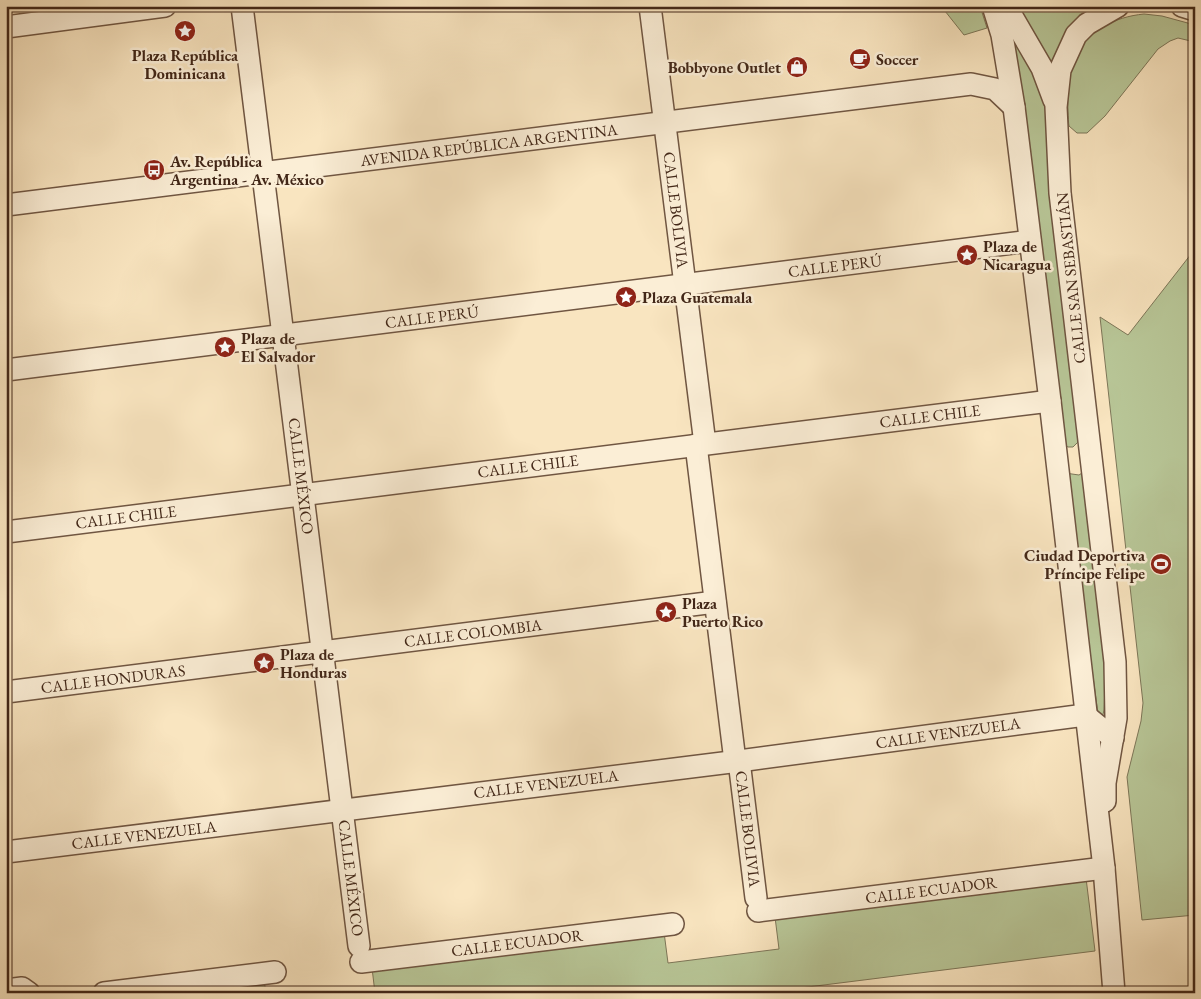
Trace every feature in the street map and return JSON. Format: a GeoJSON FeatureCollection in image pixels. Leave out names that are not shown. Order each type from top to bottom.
{"type":"FeatureCollection","features":[{"type":"Feature","properties":{"kind":"street"},"geometry":{"type":"LineString","coordinates":[[6,27],[165,6]]}},
{"type":"Feature","properties":{"kind":"street","name":"CALLE MÉXICO"},"geometry":{"type":"LineString","coordinates":[[242,6],[360,954]]}},
{"type":"Feature","properties":{"kind":"street","name":"CALLE BOLIVIA"},"geometry":{"type":"LineString","coordinates":[[650,6],[685,285],[716,602],[757,904]]}},
{"type":"Feature","properties":{"kind":"street","name":"CALLE SAN SEBASTIÁN"},"geometry":{"type":"LineString","coordinates":[[993,6],[1005,54],[1014,108],[1050,401],[1104,868],[1114,993]]}},
{"type":"Feature","properties":{"kind":"street"},"geometry":{"type":"LineString","coordinates":[[1006,6],[1042,68],[1056,107]]}},
{"type":"Feature","properties":{"kind":"street"},"geometry":{"type":"LineString","coordinates":[[1056,107],[1060,70],[1076,35],[1087,24],[1118,6]]}},
{"type":"Feature","properties":{"kind":"street"},"geometry":{"type":"LineString","coordinates":[[1182,6],[1195,10]]}},
{"type":"Feature","properties":{"kind":"street","name":"AVENIDA REPÚBLICA ARGENTINA"},"geometry":{"type":"LineString","coordinates":[[971,84],[991,72],[1005,54]]}},
{"type":"Feature","properties":{"kind":"street","name":"AVENIDA REPÚBLICA ARGENTINA"},"geometry":{"type":"LineString","coordinates":[[6,205],[971,84],[995,89],[1014,108]]}},
{"type":"Feature","properties":{"kind":"street","name":"CALLE SAN SEBASTIÁN"},"geometry":{"type":"LineString","coordinates":[[1056,107],[1060,193],[1115,662],[1116,718],[1105,783],[1104,868]]}},
{"type":"Feature","properties":{"kind":"street","name":"CALLE PERÚ"},"geometry":{"type":"LineString","coordinates":[[283,336],[1030,241]]}},
{"type":"Feature","properties":{"kind":"street"},"geometry":{"type":"LineString","coordinates":[[6,370],[283,336]]}},
{"type":"Feature","properties":{"kind":"street","name":"CALLE CHILE"},"geometry":{"type":"LineString","coordinates":[[6,532],[1050,401]]}},
{"type":"Feature","properties":{"kind":"street"},"geometry":{"type":"LineString","coordinates":[[1056,451],[1064,459],[1073,461],[1080,459],[1090,449]]}},
{"type":"Feature","properties":{"kind":"street","name":"CALLE COLOMBIA"},"geometry":{"type":"LineString","coordinates":[[323,653],[716,602]]}},
{"type":"Feature","properties":{"kind":"street","name":"CALLE HONDURAS"},"geometry":{"type":"LineString","coordinates":[[6,692],[323,653]]}},
{"type":"Feature","properties":{"kind":"street"},"geometry":{"type":"LineString","coordinates":[[1085,715],[1113,738]]}},
{"type":"Feature","properties":{"kind":"street","name":"CALLE VENEZUELA"},"geometry":{"type":"LineString","coordinates":[[6,852],[737,761],[1085,715]]}},
{"type":"Feature","properties":{"kind":"street","name":"CALLE ECUADOR"},"geometry":{"type":"LineString","coordinates":[[757,904],[1104,868]]}},
{"type":"Feature","properties":{"kind":"street","name":"CALLE ECUADOR"},"geometry":{"type":"LineString","coordinates":[[360,954],[673,924]]}},
{"type":"Feature","properties":{"kind":"street"},"geometry":{"type":"LineString","coordinates":[[104,993],[275,972]]}},
{"type":"Feature","properties":{"kind":"street"},"geometry":{"type":"LineString","coordinates":[[6,990],[22,988],[29,993]]}},
{"type":"Feature","properties":{"kind":"green space"},"geometry":{"type":"Polygon","coordinates":[[[941,6],[980,6],[987,28],[964,35],[941,6]]]}},
{"type":"Feature","properties":{"kind":"green space"},"geometry":{"type":"Polygon","coordinates":[[[1016,6],[1102,6],[1052,71],[1016,6]]]}},
{"type":"Feature","properties":{"kind":"green space"},"geometry":{"type":"Polygon","coordinates":[[[1144,14],[1162,16],[1195,25],[1195,42],[1178,38],[1158,49],[1105,116],[1087,133],[1077,133],[1069,126],[1068,120],[1069,80],[1073,57],[1087,39],[1104,26],[1123,18],[1144,14]]]}},
{"type":"Feature","properties":{"kind":"green space"},"geometry":{"type":"Polygon","coordinates":[[[1017,38],[1048,105],[1079,441],[1073,447],[1062,444],[1011,41],[1017,38]]]}},
{"type":"Feature","properties":{"kind":"green space","name":"Ciudad Deportiva Príncipe Felipe"},"geometry":{"type":"Polygon","coordinates":[[[1195,249],[1195,915],[1142,920],[1127,777],[1141,721],[1143,703],[1100,317],[1128,335],[1195,249]]]}},
{"type":"Feature","properties":{"kind":"green space"},"geometry":{"type":"Polygon","coordinates":[[[1085,471],[1106,663],[1104,710],[1100,728],[1065,473],[1079,475],[1085,471]]]}},
{"type":"Feature","properties":{"kind":"green space"},"geometry":{"type":"Polygon","coordinates":[[[1086,878],[1095,951],[760,993],[375,993],[372,968],[664,932],[668,963],[779,949],[775,917],[1086,878]]]}},
{"type":"Feature","properties":{"kind":"green space"},"geometry":{"type":"Polygon","coordinates":[[[264,980],[266,993],[164,993],[264,980]]]}},
{"type":"Feature","properties":{"kind":"place","name":"Plaza República Dominicana"},"geometry":{"type":"Point","coordinates":[185,31]}},
{"type":"Feature","properties":{"kind":"place","name":"Soccer"},"geometry":{"type":"Point","coordinates":[860,59]}},
{"type":"Feature","properties":{"kind":"place","name":"Bobbyone Outlet"},"geometry":{"type":"Point","coordinates":[797,67]}},
{"type":"Feature","properties":{"kind":"place","name":"Av. República Argentina - Av. México"},"geometry":{"type":"Point","coordinates":[154,170]}},
{"type":"Feature","properties":{"kind":"place","name":"Plaza de Nicaragua"},"geometry":{"type":"Point","coordinates":[967,255]}},
{"type":"Feature","properties":{"kind":"place","name":"Plaza Guatemala"},"geometry":{"type":"Point","coordinates":[626,297]}},
{"type":"Feature","properties":{"kind":"place","name":"Plaza de El Salvador"},"geometry":{"type":"Point","coordinates":[225,347]}},
{"type":"Feature","properties":{"kind":"place","name":"Ciudad Deportiva Príncipe Felipe"},"geometry":{"type":"Point","coordinates":[1161,564]}},
{"type":"Feature","properties":{"kind":"place","name":"Plaza Puerto Rico"},"geometry":{"type":"Point","coordinates":[666,612]}},
{"type":"Feature","properties":{"kind":"place","name":"Plaza de Honduras"},"geometry":{"type":"Point","coordinates":[264,663]}}]}
